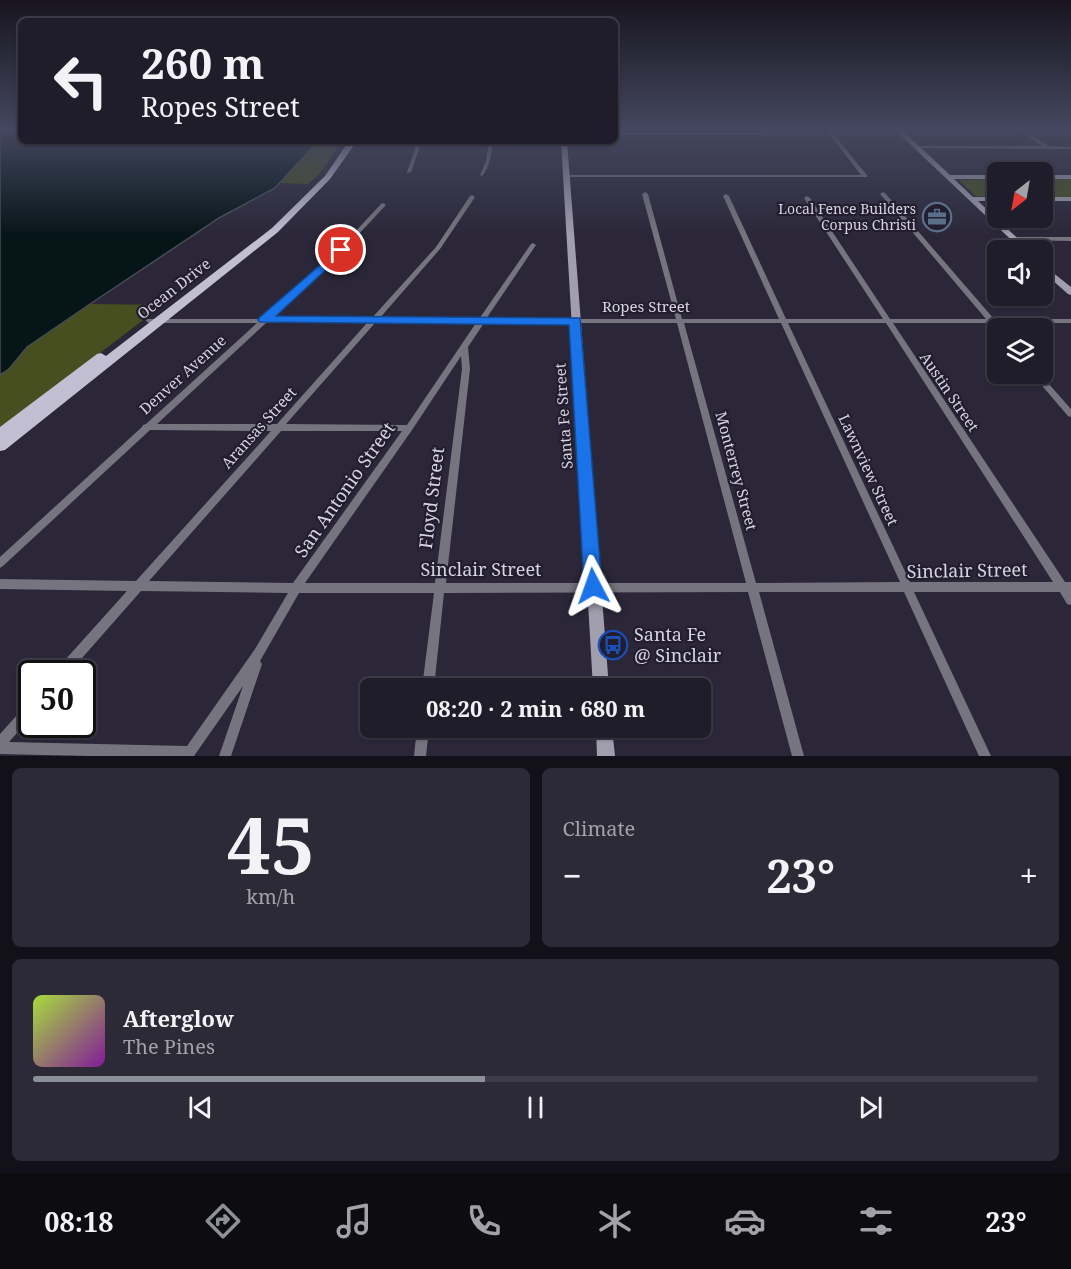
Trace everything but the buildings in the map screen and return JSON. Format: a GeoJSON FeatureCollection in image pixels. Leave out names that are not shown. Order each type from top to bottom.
{"type":"FeatureCollection","features":[{"type":"Feature","properties":{"kind":"main road","name":"Ocean Drive"},"geometry":{"type":"LineString","coordinates":[[0,446],[11,430],[149,321],[271,229],[333,165]]}},
{"type":"Feature","properties":{"kind":"main road","name":"Santa Fe Street"},"geometry":{"type":"LineString","coordinates":[[565,165],[600,678]]}},
{"type":"Feature","properties":{"kind":"main road"},"geometry":{"type":"LineString","coordinates":[[936,165],[1014,239]]}},
{"type":"Feature","properties":{"kind":"main road"},"geometry":{"type":"LineString","coordinates":[[948,177],[987,177]]}},
{"type":"Feature","properties":{"kind":"main road"},"geometry":{"type":"LineString","coordinates":[[1053,177],[1071,177]]}},
{"type":"Feature","properties":{"kind":"main road"},"geometry":{"type":"LineString","coordinates":[[971,199],[987,199]]}},
{"type":"Feature","properties":{"kind":"main road"},"geometry":{"type":"LineString","coordinates":[[1053,199],[1071,199]]}},
{"type":"Feature","properties":{"kind":"main road","name":"Ocean Drive"},"geometry":{"type":"LineString","coordinates":[[11,430],[163,319],[224,266]]}},
{"type":"Feature","properties":{"kind":"main road"},"geometry":{"type":"LineString","coordinates":[[1053,275],[1070,290]]}},
{"type":"Feature","properties":{"kind":"main road"},"geometry":{"type":"LineString","coordinates":[[605,738],[606,756]]}},
{"type":"Feature","properties":{"kind":"street"},"geometry":{"type":"LineString","coordinates":[[409,172],[411,165]]}},
{"type":"Feature","properties":{"kind":"street"},"geometry":{"type":"LineString","coordinates":[[482,175],[486,165]]}},
{"type":"Feature","properties":{"kind":"street"},"geometry":{"type":"LineString","coordinates":[[566,176],[865,176],[856,165]]}},
{"type":"Feature","properties":{"kind":"street","name":"Monterrey Street"},"geometry":{"type":"LineString","coordinates":[[645,194],[798,756]]}},
{"type":"Feature","properties":{"kind":"street"},"geometry":{"type":"LineString","coordinates":[[883,194],[989,318]]}},
{"type":"Feature","properties":{"kind":"street","name":"Aransas Street"},"geometry":{"type":"LineString","coordinates":[[72,660],[438,248],[472,196]]}},
{"type":"Feature","properties":{"kind":"street","name":"Lawnview Street"},"geometry":{"type":"LineString","coordinates":[[726,196],[985,756]]}},
{"type":"Feature","properties":{"kind":"street","name":"Austin Street"},"geometry":{"type":"LineString","coordinates":[[807,198],[886,322],[1067,587],[1071,600]]}},
{"type":"Feature","properties":{"kind":"street","name":"Denver Avenue"},"geometry":{"type":"LineString","coordinates":[[0,563],[341,250],[383,205]]}},
{"type":"Feature","properties":{"kind":"street"},"geometry":{"type":"LineString","coordinates":[[1014,239],[1071,239]]}},
{"type":"Feature","properties":{"kind":"street","name":"San Antonio Street"},"geometry":{"type":"LineString","coordinates":[[188,754],[259,653],[296,588],[409,428],[533,245]]}},
{"type":"Feature","properties":{"kind":"street","name":"Ropes Street"},"geometry":{"type":"LineString","coordinates":[[149,321],[163,319],[987,321]]}},
{"type":"Feature","properties":{"kind":"street","name":"Ropes Street"},"geometry":{"type":"LineString","coordinates":[[1053,321],[1071,321]]}},
{"type":"Feature","properties":{"kind":"street","name":"Floyd Street"},"geometry":{"type":"LineString","coordinates":[[429,678],[466,369],[464,347]]}},
{"type":"Feature","properties":{"kind":"street"},"geometry":{"type":"LineString","coordinates":[[1045,384],[1071,414]]}},
{"type":"Feature","properties":{"kind":"street"},"geometry":{"type":"LineString","coordinates":[[146,428],[280,426],[409,428]]}},
{"type":"Feature","properties":{"kind":"street","name":"Sinclair Street"},"geometry":{"type":"LineString","coordinates":[[0,584],[296,588],[439,586],[908,589],[1067,587]]}},
{"type":"Feature","properties":{"kind":"street"},"geometry":{"type":"LineString","coordinates":[[225,756],[259,653]]}},
{"type":"Feature","properties":{"kind":"street"},"geometry":{"type":"LineString","coordinates":[[0,745],[18,724]]}},
{"type":"Feature","properties":{"kind":"street"},"geometry":{"type":"LineString","coordinates":[[420,756],[422,738]]}},
{"type":"Feature","properties":{"kind":"street"},"geometry":{"type":"LineString","coordinates":[[0,745],[188,754]]}},
{"type":"Feature","properties":{"kind":"green space"},"geometry":{"type":"Polygon","coordinates":[[[296,165],[325,165],[308,184],[280,183],[296,165]]]}},
{"type":"Feature","properties":{"kind":"green space"},"geometry":{"type":"Polygon","coordinates":[[[987,179],[987,197],[975,196],[959,180],[987,179]]]}},
{"type":"Feature","properties":{"kind":"green space"},"geometry":{"type":"Polygon","coordinates":[[[1053,179],[1071,179],[1071,197],[1053,197],[1053,179]]]}},
{"type":"Feature","properties":{"kind":"green space"},"geometry":{"type":"Polygon","coordinates":[[[90,304],[163,305],[0,429],[0,375],[9,369],[27,347],[90,304]]]}},
{"type":"Feature","properties":{"kind":"shaded area"},"geometry":{"type":"Polygon","coordinates":[[[0,165],[296,165],[275,188],[219,218],[27,347],[9,369],[0,375],[0,165]]]}},
{"type":"Feature","properties":{"kind":"place","name":"Local Fence Builders Corpus Christi"},"geometry":{"type":"Point","coordinates":[937,217]}},
{"type":"Feature","properties":{"kind":"place","name":"Santa Fe @ Sinclair"},"geometry":{"type":"Point","coordinates":[613,645]}},
{"type":"Feature","properties":{"kind":"route"},"geometry":{"type":"LineString","coordinates":[[341,250],[264,320],[575,321],[593,586]]}}]}
